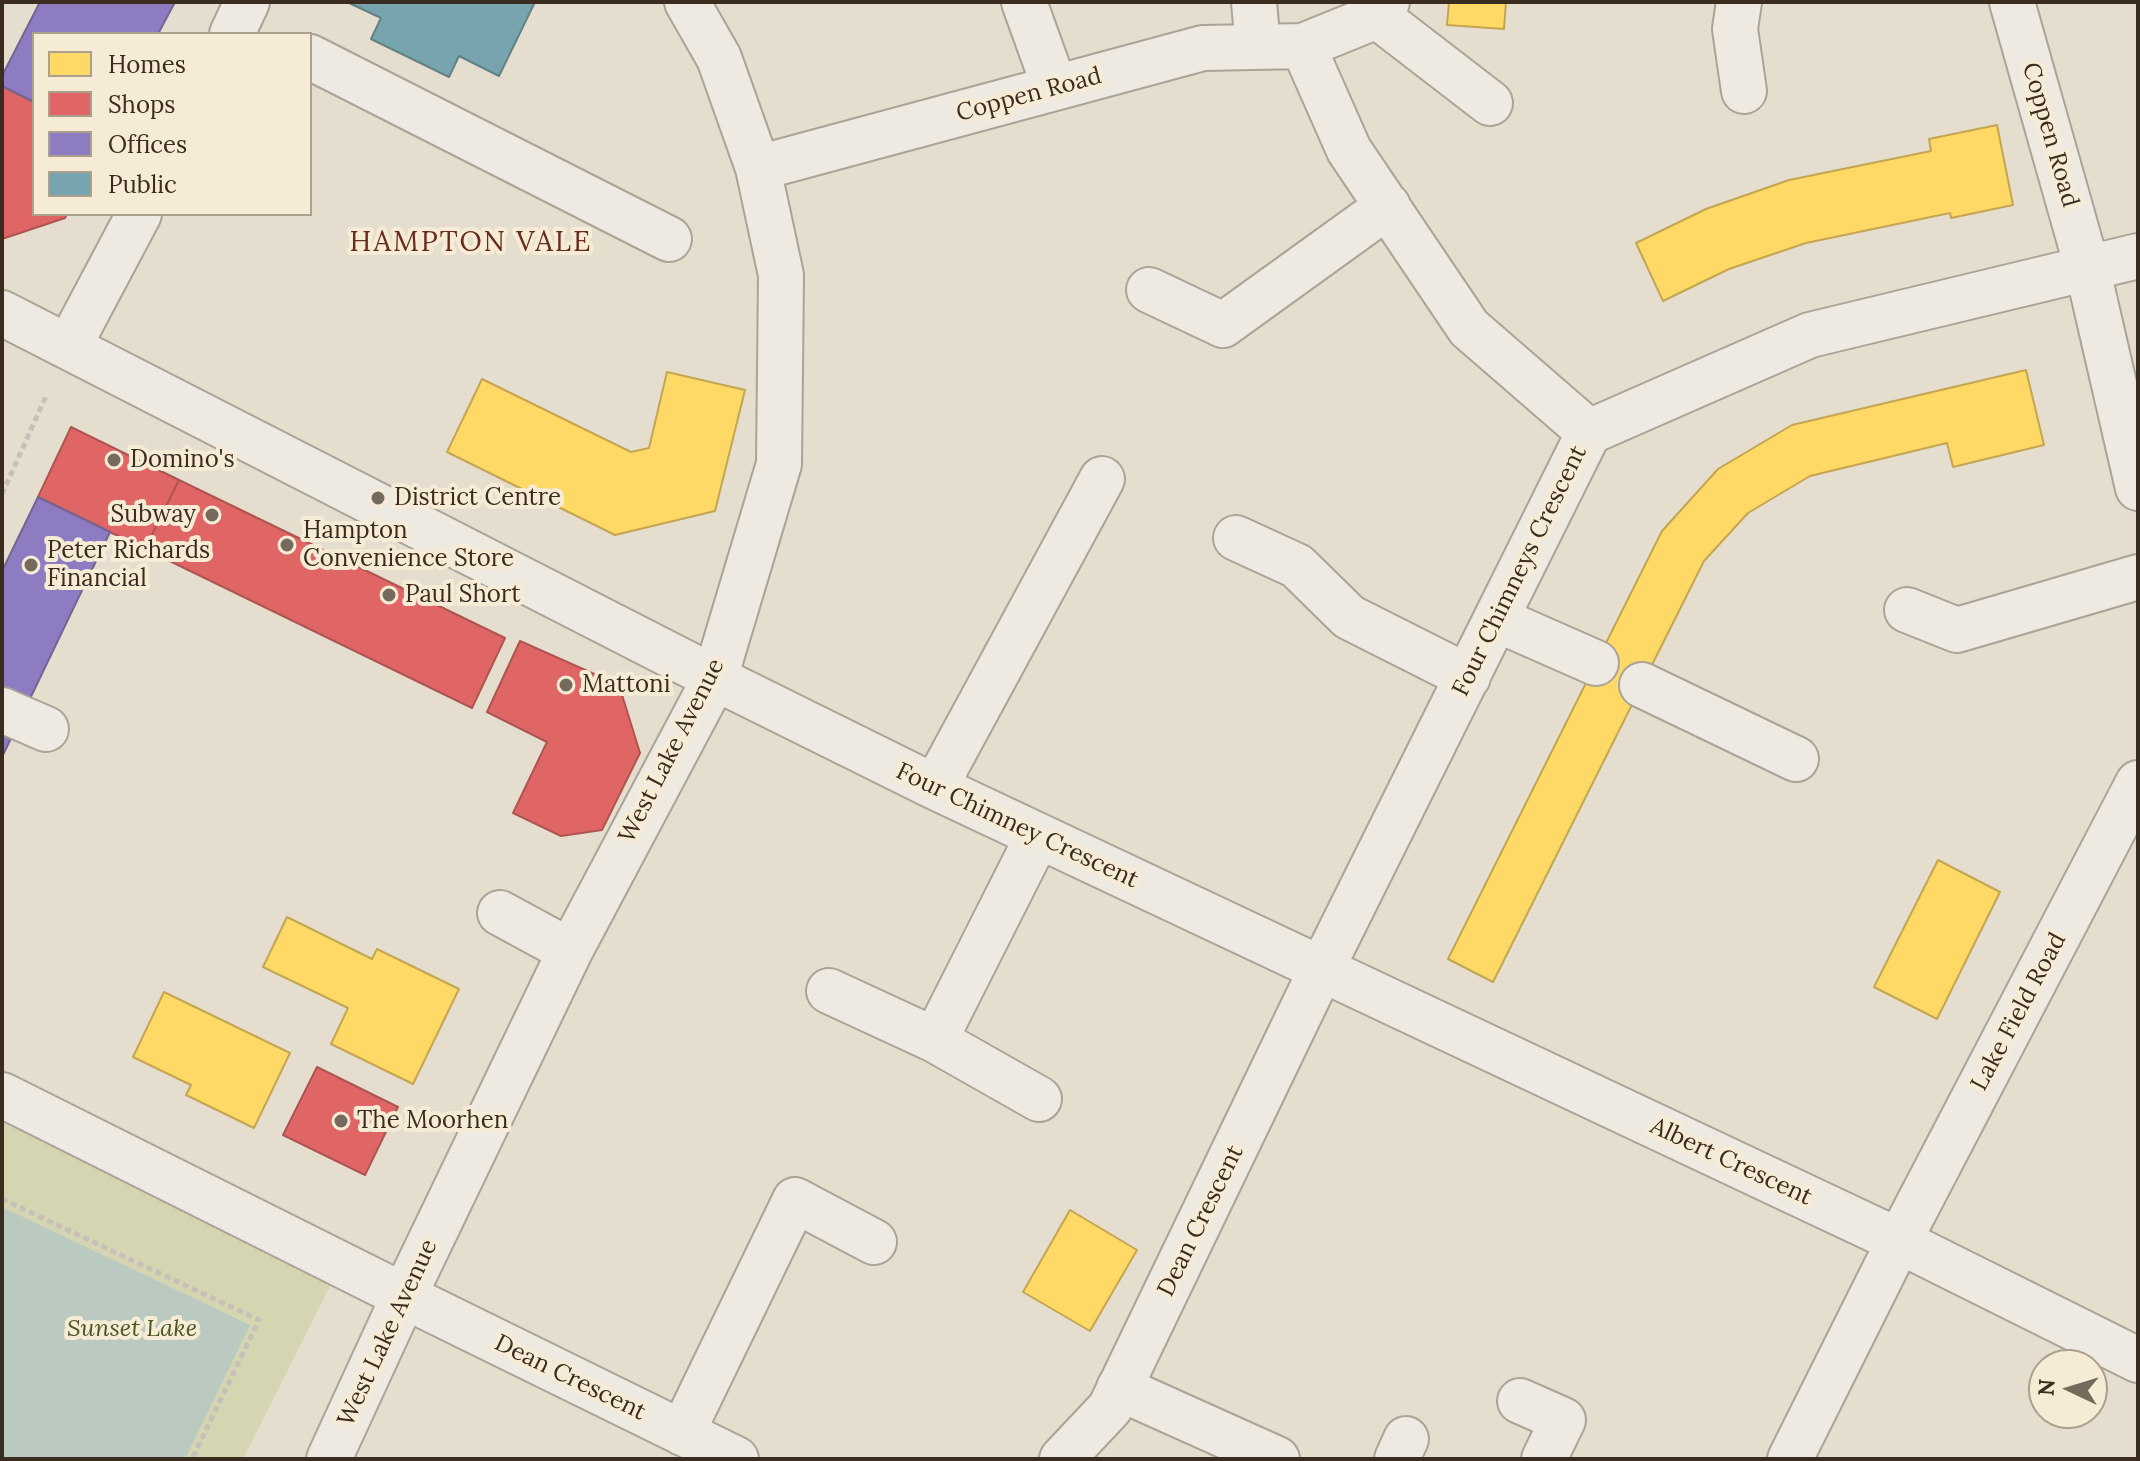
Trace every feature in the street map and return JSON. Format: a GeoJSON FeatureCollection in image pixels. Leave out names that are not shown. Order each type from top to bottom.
{"type":"FeatureCollection","features":[{"type":"Feature","properties":{"kind":"street","name":"West Lake Avenue"},"geometry":{"type":"LineString","coordinates":[[329,1459],[570,951],[715,678],[779,464],[781,275],[758,168],[719,58],[687,2]]}},
{"type":"Feature","properties":{"kind":"street"},"geometry":{"type":"LineString","coordinates":[[1024,2],[1055,88]]}},
{"type":"Feature","properties":{"kind":"street"},"geometry":{"type":"LineString","coordinates":[[1254,2],[1258,47]]}},
{"type":"Feature","properties":{"kind":"street"},"geometry":{"type":"LineString","coordinates":[[1739,2],[1735,29],[1744,91]]}},
{"type":"Feature","properties":{"kind":"street","name":"Coppen Road"},"geometry":{"type":"LineString","coordinates":[[2012,2],[2087,267]]}},
{"type":"Feature","properties":{"kind":"street","name":"Coppen Road"},"geometry":{"type":"LineString","coordinates":[[758,168],[1203,48],[1303,46],[1382,9]]}},
{"type":"Feature","properties":{"kind":"street"},"geometry":{"type":"LineString","coordinates":[[1382,9],[1490,103]]}},
{"type":"Feature","properties":{"kind":"street"},"geometry":{"type":"LineString","coordinates":[[1303,46],[1349,150],[1469,328],[1589,432]]}},
{"type":"Feature","properties":{"kind":"street"},"geometry":{"type":"LineString","coordinates":[[312,58],[669,239]]}},
{"type":"Feature","properties":{"kind":"street"},"geometry":{"type":"LineString","coordinates":[[1149,290],[1223,325],[1388,206]]}},
{"type":"Feature","properties":{"kind":"street"},"geometry":{"type":"LineString","coordinates":[[69,346],[138,216]]}},
{"type":"Feature","properties":{"kind":"street","name":"Four Chimneys Crescent"},"geometry":{"type":"LineString","coordinates":[[1321,970],[1589,432],[1810,335],[2138,256]]}},
{"type":"Feature","properties":{"kind":"street"},"geometry":{"type":"LineString","coordinates":[[2087,267],[2138,488]]}},
{"type":"Feature","properties":{"kind":"street"},"geometry":{"type":"LineString","coordinates":[[2,313],[715,678]]}},
{"type":"Feature","properties":{"kind":"street"},"geometry":{"type":"LineString","coordinates":[[935,787],[1102,479]]}},
{"type":"Feature","properties":{"kind":"street"},"geometry":{"type":"LineString","coordinates":[[1236,538],[1297,566],[1349,617],[1468,677]]}},
{"type":"Feature","properties":{"kind":"street"},"geometry":{"type":"LineString","coordinates":[[1907,610],[1957,630],[2138,577]]}},
{"type":"Feature","properties":{"kind":"street"},"geometry":{"type":"LineString","coordinates":[[1496,619],[1596,663]]}},
{"type":"Feature","properties":{"kind":"street","name":"Four Chimney Crescent"},"geometry":{"type":"LineString","coordinates":[[715,678],[935,787],[1321,970]]}},
{"type":"Feature","properties":{"kind":"street"},"geometry":{"type":"LineString","coordinates":[[1642,685],[1796,759]]}},
{"type":"Feature","properties":{"kind":"street"},"geometry":{"type":"LineString","coordinates":[[2,710],[46,729]]}},
{"type":"Feature","properties":{"kind":"street","name":"Lake Field Road"},"geometry":{"type":"LineString","coordinates":[[1805,1454],[1899,1241],[2138,783]]}},
{"type":"Feature","properties":{"kind":"street"},"geometry":{"type":"LineString","coordinates":[[935,1040],[1038,836]]}},
{"type":"Feature","properties":{"kind":"street"},"geometry":{"type":"LineString","coordinates":[[500,913],[570,951]]}},
{"type":"Feature","properties":{"kind":"street","name":"Albert Crescent"},"geometry":{"type":"LineString","coordinates":[[1321,970],[1899,1241],[2138,1360]]}},
{"type":"Feature","properties":{"kind":"street","name":"Dean Crescent"},"geometry":{"type":"LineString","coordinates":[[1062,1459],[1110,1408],[1321,970]]}},
{"type":"Feature","properties":{"kind":"street"},"geometry":{"type":"LineString","coordinates":[[829,991],[935,1040],[1039,1099]]}},
{"type":"Feature","properties":{"kind":"street","name":"Dean Crescent"},"geometry":{"type":"LineString","coordinates":[[2,1095],[736,1459]]}},
{"type":"Feature","properties":{"kind":"street"},"geometry":{"type":"LineString","coordinates":[[682,1433],[795,1200],[874,1242]]}},
{"type":"Feature","properties":{"kind":"street"},"geometry":{"type":"LineString","coordinates":[[1119,1388],[1277,1459]]}},
{"type":"Feature","properties":{"kind":"street"},"geometry":{"type":"LineString","coordinates":[[1520,1401],[1563,1420],[1544,1459]]}},
{"type":"Feature","properties":{"kind":"path"},"geometry":{"type":"LineString","coordinates":[[2,494],[69,346]]}},
{"type":"Feature","properties":{"kind":"path"},"geometry":{"type":"LineString","coordinates":[[2,1199],[259,1320],[192,1459]]}},
{"type":"Feature","properties":{"kind":"green space","name":"Sunset Lake"},"geometry":{"type":"Polygon","coordinates":[[[2,1120],[331,1284],[243,1459],[2,1459],[2,1120]]]}},
{"type":"Feature","properties":{"kind":"shaded area","name":"Sunset Lake"},"geometry":{"type":"Polygon","coordinates":[[[2,1207],[250,1325],[185,1459],[2,1459],[2,1207]]]}},
{"type":"Feature","properties":{"kind":"building: Homes"},"geometry":{"type":"Polygon","coordinates":[[[1449,2],[1506,2],[1504,29],[1447,25],[1449,2]]]}},
{"type":"Feature","properties":{"kind":"building: Homes"},"geometry":{"type":"Polygon","coordinates":[[[1997,125],[2013,205],[1951,218],[1950,213],[1806,243],[1729,269],[1663,301],[1636,243],[1706,209],[1789,180],[1931,151],[1929,139],[1997,125]]]}},
{"type":"Feature","properties":{"kind":"building: Homes"},"geometry":{"type":"Polygon","coordinates":[[[2026,370],[2044,445],[1953,467],[1947,443],[1810,476],[1748,513],[1704,561],[1493,982],[1448,959],[1662,531],[1718,469],[1792,425],[2026,370]]]}},
{"type":"Feature","properties":{"kind":"building: Homes"},"geometry":{"type":"Polygon","coordinates":[[[667,372],[745,390],[715,511],[615,535],[447,452],[482,379],[631,452],[649,448],[667,372]]]}},
{"type":"Feature","properties":{"kind":"building: Homes"},"geometry":{"type":"Polygon","coordinates":[[[1938,860],[2000,892],[1937,1019],[1874,987],[1938,860]]]}},
{"type":"Feature","properties":{"kind":"building: Homes"},"geometry":{"type":"Polygon","coordinates":[[[287,917],[372,959],[377,949],[459,989],[413,1084],[331,1044],[348,1008],[263,967],[287,917]]]}},
{"type":"Feature","properties":{"kind":"building: Homes"},"geometry":{"type":"Polygon","coordinates":[[[164,992],[290,1053],[254,1128],[186,1095],[191,1085],[133,1057],[164,992]]]}},
{"type":"Feature","properties":{"kind":"building: Homes"},"geometry":{"type":"Polygon","coordinates":[[[1070,1210],[1137,1250],[1090,1331],[1023,1292],[1070,1210]]]}},
{"type":"Feature","properties":{"kind":"building: Shops"},"geometry":{"type":"Polygon","coordinates":[[[2,86],[32,101],[32,216],[66,216],[2,239],[2,86]]]}},
{"type":"Feature","properties":{"kind":"building: Shops"},"geometry":{"type":"Polygon","coordinates":[[[71,427],[179,480],[145,549],[38,497],[71,427]]]}},
{"type":"Feature","properties":{"kind":"building: Shops"},"geometry":{"type":"Polygon","coordinates":[[[179,480],[505,638],[472,708],[145,549],[179,480]]]}},
{"type":"Feature","properties":{"kind":"building: Shops"},"geometry":{"type":"Polygon","coordinates":[[[520,641],[619,685],[640,753],[602,830],[561,836],[513,813],[547,742],[487,712],[520,641]]]}},
{"type":"Feature","properties":{"kind":"building: Shops","name":"The Moorhen"},"geometry":{"type":"Polygon","coordinates":[[[317,1067],[398,1107],[365,1175],[283,1135],[317,1067]]]}},
{"type":"Feature","properties":{"kind":"building: Offices"},"geometry":{"type":"Polygon","coordinates":[[[40,2],[175,2],[159,32],[32,32],[32,101],[2,86],[2,76],[40,2]]]}},
{"type":"Feature","properties":{"kind":"building: Offices"},"geometry":{"type":"Polygon","coordinates":[[[38,497],[110,532],[2,757],[2,571],[38,497]]]}},
{"type":"Feature","properties":{"kind":"building: Public"},"geometry":{"type":"Polygon","coordinates":[[[347,2],[535,2],[499,76],[459,56],[449,77],[371,39],[381,18],[347,2]]]}},
{"type":"Feature","properties":{"kind":"place","name":"Domino's"},"geometry":{"type":"Point","coordinates":[114,460]}},
{"type":"Feature","properties":{"kind":"place","name":"District Centre"},"geometry":{"type":"Point","coordinates":[378,498]}},
{"type":"Feature","properties":{"kind":"place","name":"Subway"},"geometry":{"type":"Point","coordinates":[212,515]}},
{"type":"Feature","properties":{"kind":"place","name":"Hampton Convenience Store"},"geometry":{"type":"Point","coordinates":[287,545]}},
{"type":"Feature","properties":{"kind":"place","name":"Peter Richards Financial"},"geometry":{"type":"Point","coordinates":[31,565]}},
{"type":"Feature","properties":{"kind":"place","name":"Paul Short"},"geometry":{"type":"Point","coordinates":[389,595]}},
{"type":"Feature","properties":{"kind":"place","name":"Mattoni"},"geometry":{"type":"Point","coordinates":[566,685]}},
{"type":"Feature","properties":{"kind":"place","name":"The Moorhen"},"geometry":{"type":"Point","coordinates":[341,1121]}},
{"type":"Feature","properties":{"kind":"district","name":"HAMPTON VALE"},"geometry":{"type":"Point","coordinates":[471,243]}}]}
